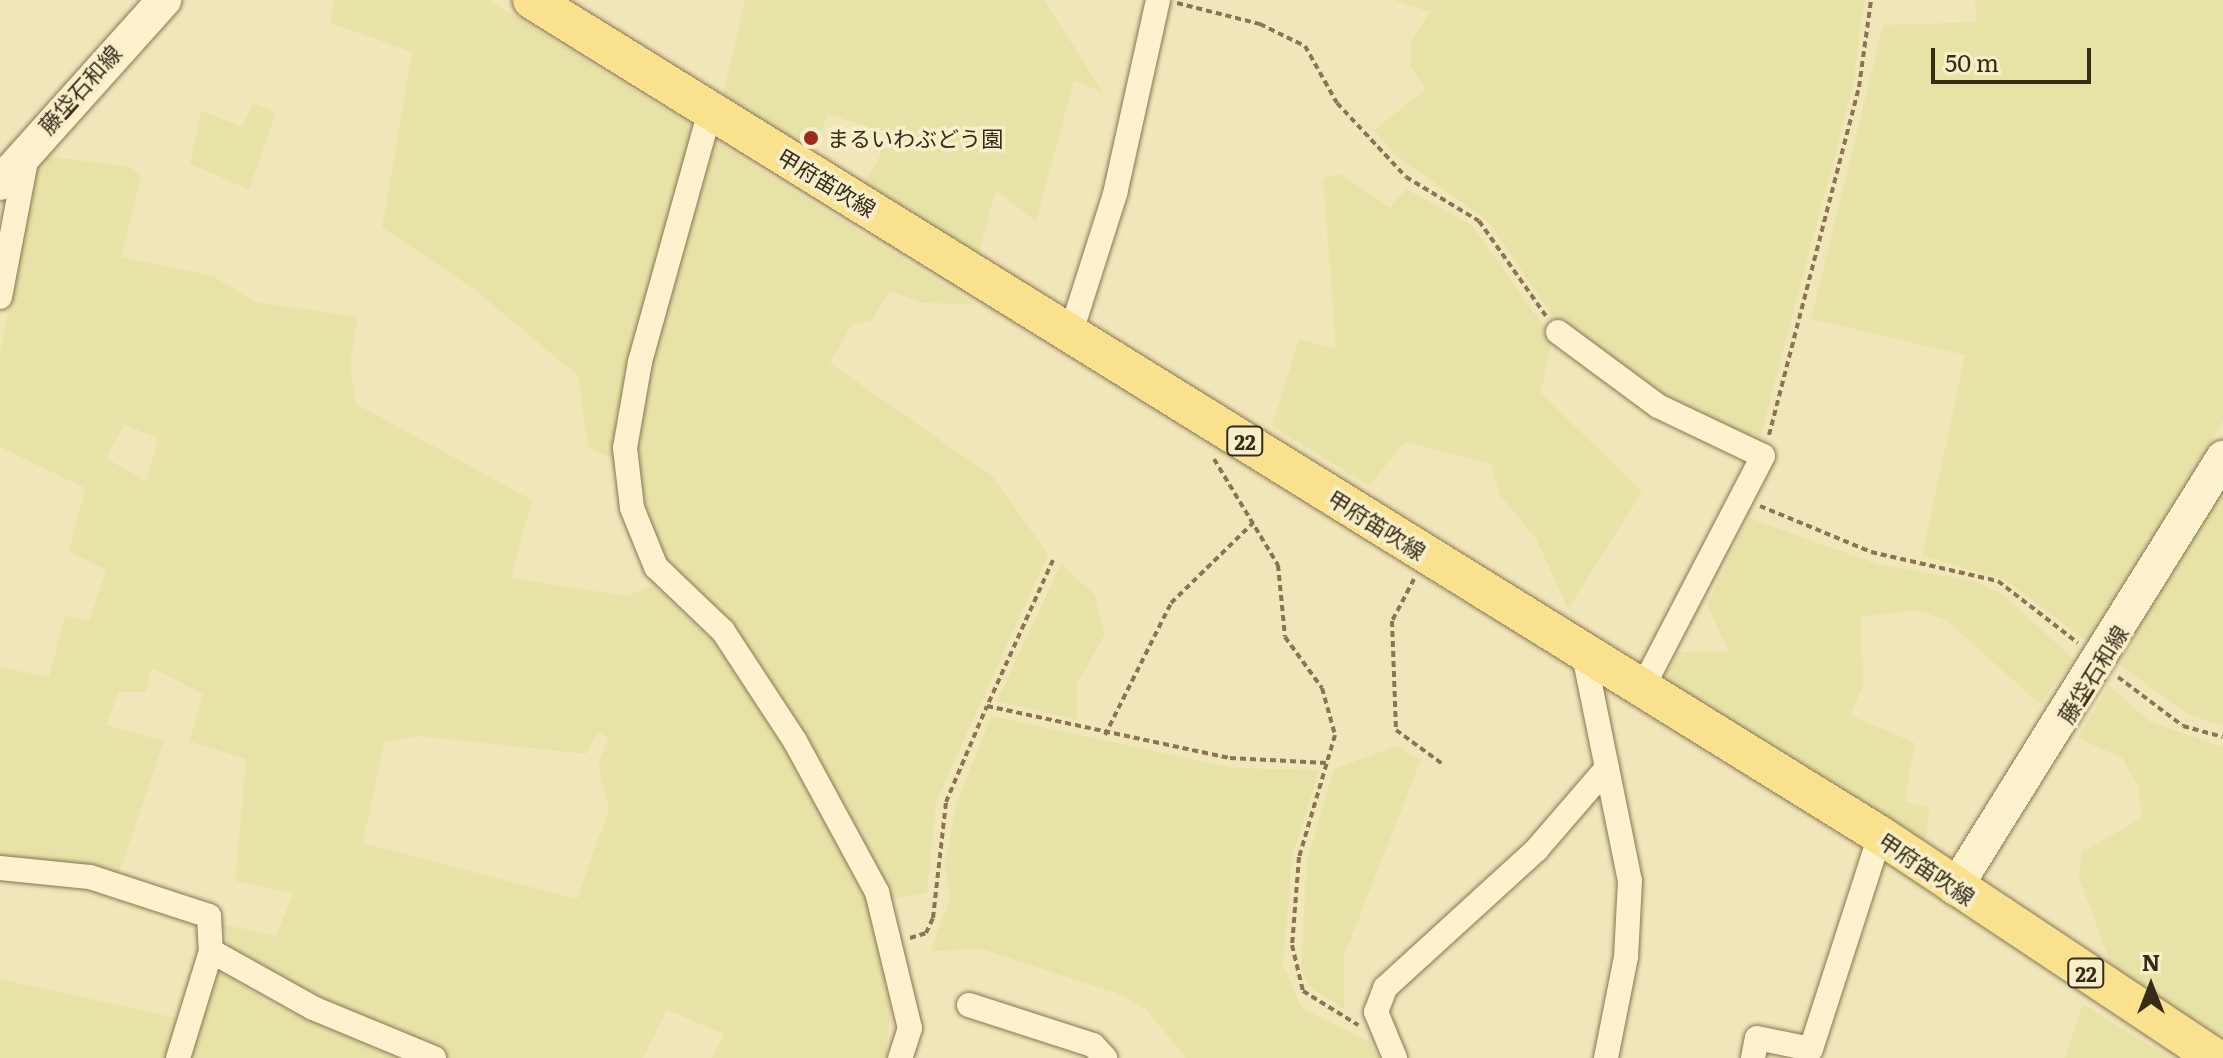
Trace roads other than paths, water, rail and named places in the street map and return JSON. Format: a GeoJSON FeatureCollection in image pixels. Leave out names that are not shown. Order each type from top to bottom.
{"type":"FeatureCollection","features":[{"type":"Feature","properties":{"kind":"main road","name":"藤垈石和線"},"geometry":{"type":"LineString","coordinates":[[0,183],[29,144],[164,0]]}},
{"type":"Feature","properties":{"kind":"main road","name":"甲府笛吹線"},"geometry":{"type":"LineString","coordinates":[[532,0],[1071,332],[1584,655],[1880,835],[1955,888],[2216,1058]]}},
{"type":"Feature","properties":{"kind":"main road","name":"藤垈石和線"},"geometry":{"type":"LineString","coordinates":[[1955,888],[2102,661],[2223,458]]}},
{"type":"Feature","properties":{"kind":"street"},"geometry":{"type":"LineString","coordinates":[[1071,332],[1115,194],[1161,0]]}},
{"type":"Feature","properties":{"kind":"street"},"geometry":{"type":"LineString","coordinates":[[710,111],[640,362],[625,448],[632,508],[656,567],[723,631],[795,741],[877,892],[910,1028],[900,1058]]}},
{"type":"Feature","properties":{"kind":"street"},"geometry":{"type":"LineString","coordinates":[[0,297],[29,144]]}},
{"type":"Feature","properties":{"kind":"street"},"geometry":{"type":"LineString","coordinates":[[1558,332],[1658,406],[1763,456],[1641,690]]}},
{"type":"Feature","properties":{"kind":"street"},"geometry":{"type":"LineString","coordinates":[[1584,655],[1630,881],[1626,957],[1606,1058]]}},
{"type":"Feature","properties":{"kind":"street"},"geometry":{"type":"LineString","coordinates":[[1390,1051],[1376,1012],[1385,988],[1537,849],[1607,768]]}},
{"type":"Feature","properties":{"kind":"street"},"geometry":{"type":"LineString","coordinates":[[1753,1058],[1757,1038],[1811,1049],[1880,835]]}},
{"type":"Feature","properties":{"kind":"street"},"geometry":{"type":"LineString","coordinates":[[0,868],[90,877],[209,916],[211,951],[178,1058]]}},
{"type":"Feature","properties":{"kind":"street"},"geometry":{"type":"LineString","coordinates":[[211,951],[313,1008],[434,1058]]}},
{"type":"Feature","properties":{"kind":"street"},"geometry":{"type":"LineString","coordinates":[[969,1005],[1093,1045],[1105,1058]]}},
{"type":"Feature","properties":{"kind":"place","name":"まるいわぶどう園"},"geometry":{"type":"Point","coordinates":[811,138]}}]}
